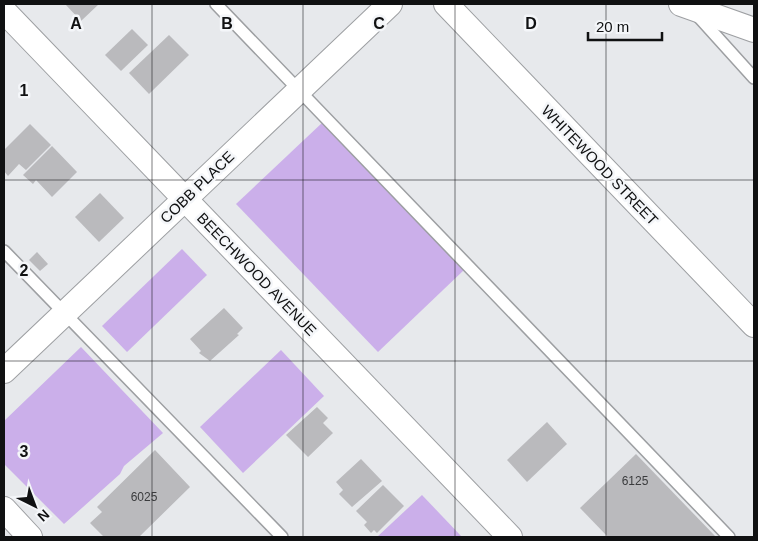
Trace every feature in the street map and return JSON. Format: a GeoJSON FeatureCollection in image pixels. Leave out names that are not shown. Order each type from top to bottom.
{"type":"FeatureCollection","features":[{"type":"Feature","properties":{"kind":"street","name":"COBB PLACE"},"geometry":{"type":"LineString","coordinates":[[4,371],[390,4]]}},
{"type":"Feature","properties":{"kind":"street","name":"WHITEWOOD STREET"},"geometry":{"type":"LineString","coordinates":[[446,4],[754,325]]}},
{"type":"Feature","properties":{"kind":"street"},"geometry":{"type":"LineString","coordinates":[[686,5],[754,30]]}},
{"type":"Feature","properties":{"kind":"street","name":"BEECHWOOD AVENUE"},"geometry":{"type":"LineString","coordinates":[[4,11],[510,537]]}},
{"type":"Feature","properties":{"kind":"street"},"geometry":{"type":"LineString","coordinates":[[4,509],[30,537]]}},
{"type":"Feature","properties":{"kind":"lane"},"geometry":{"type":"LineString","coordinates":[[216,4],[729,537]]}},
{"type":"Feature","properties":{"kind":"lane"},"geometry":{"type":"LineString","coordinates":[[686,5],[754,78]]}},
{"type":"Feature","properties":{"kind":"lane"},"geometry":{"type":"LineString","coordinates":[[4,251],[282,537]]}},
{"type":"Feature","properties":{"kind":"shaded area"},"geometry":{"type":"Polygon","coordinates":[[[323,122],[464,270],[378,352],[236,204],[323,122]]]}},
{"type":"Feature","properties":{"kind":"shaded area"},"geometry":{"type":"Polygon","coordinates":[[[182,249],[207,275],[127,352],[102,326],[182,249]]]}},
{"type":"Feature","properties":{"kind":"shaded area"},"geometry":{"type":"Polygon","coordinates":[[[81,347],[163,433],[124,466],[120,474],[64,524],[4,464],[4,421],[81,347]]]}},
{"type":"Feature","properties":{"kind":"shaded area"},"geometry":{"type":"Polygon","coordinates":[[[281,350],[324,396],[243,473],[200,427],[281,350]]]}},
{"type":"Feature","properties":{"kind":"shaded area"},"geometry":{"type":"Polygon","coordinates":[[[422,495],[462,537],[377,537],[422,495]]]}},
{"type":"Feature","properties":{"kind":"building"},"geometry":{"type":"Polygon","coordinates":[[[65,4],[99,4],[81,21],[65,4]]]}},
{"type":"Feature","properties":{"kind":"building"},"geometry":{"type":"Polygon","coordinates":[[[132,29],[148,45],[121,71],[105,55],[132,29]]]}},
{"type":"Feature","properties":{"kind":"building"},"geometry":{"type":"Polygon","coordinates":[[[169,35],[189,55],[149,94],[129,73],[169,35]]]}},
{"type":"Feature","properties":{"kind":"building"},"geometry":{"type":"Polygon","coordinates":[[[30,124],[51,145],[26,170],[19,164],[8,176],[4,171],[4,150],[30,124]]]}},
{"type":"Feature","properties":{"kind":"building"},"geometry":{"type":"Polygon","coordinates":[[[52,146],[77,172],[52,197],[36,180],[33,184],[23,175],[52,146]]]}},
{"type":"Feature","properties":{"kind":"building"},"geometry":{"type":"Polygon","coordinates":[[[100,193],[124,218],[99,242],[75,217],[100,193]]]}},
{"type":"Feature","properties":{"kind":"building"},"geometry":{"type":"Polygon","coordinates":[[[37,252],[48,264],[40,271],[29,260],[37,252]]]}},
{"type":"Feature","properties":{"kind":"building"},"geometry":{"type":"Polygon","coordinates":[[[224,308],[243,328],[237,334],[239,335],[210,361],[199,353],[201,351],[190,339],[224,308]]]}},
{"type":"Feature","properties":{"kind":"building"},"geometry":{"type":"Polygon","coordinates":[[[317,407],[328,418],[323,423],[333,433],[308,457],[286,435],[317,407]]]}},
{"type":"Feature","properties":{"kind":"building"},"geometry":{"type":"Polygon","coordinates":[[[547,422],[567,444],[527,482],[507,460],[547,422]]]}},
{"type":"Feature","properties":{"kind":"building"},"geometry":{"type":"Polygon","coordinates":[[[155,450],[190,487],[139,537],[104,537],[90,523],[102,512],[97,507],[155,450]]]}},
{"type":"Feature","properties":{"kind":"building"},"geometry":{"type":"Polygon","coordinates":[[[636,454],[716,537],[608,537],[580,508],[636,454]]]}},
{"type":"Feature","properties":{"kind":"building"},"geometry":{"type":"Polygon","coordinates":[[[361,459],[382,481],[352,507],[339,494],[343,490],[336,482],[361,459]]]}},
{"type":"Feature","properties":{"kind":"building"},"geometry":{"type":"Polygon","coordinates":[[[383,485],[404,506],[377,533],[374,530],[371,533],[364,525],[367,522],[356,511],[383,485]]]}}]}
